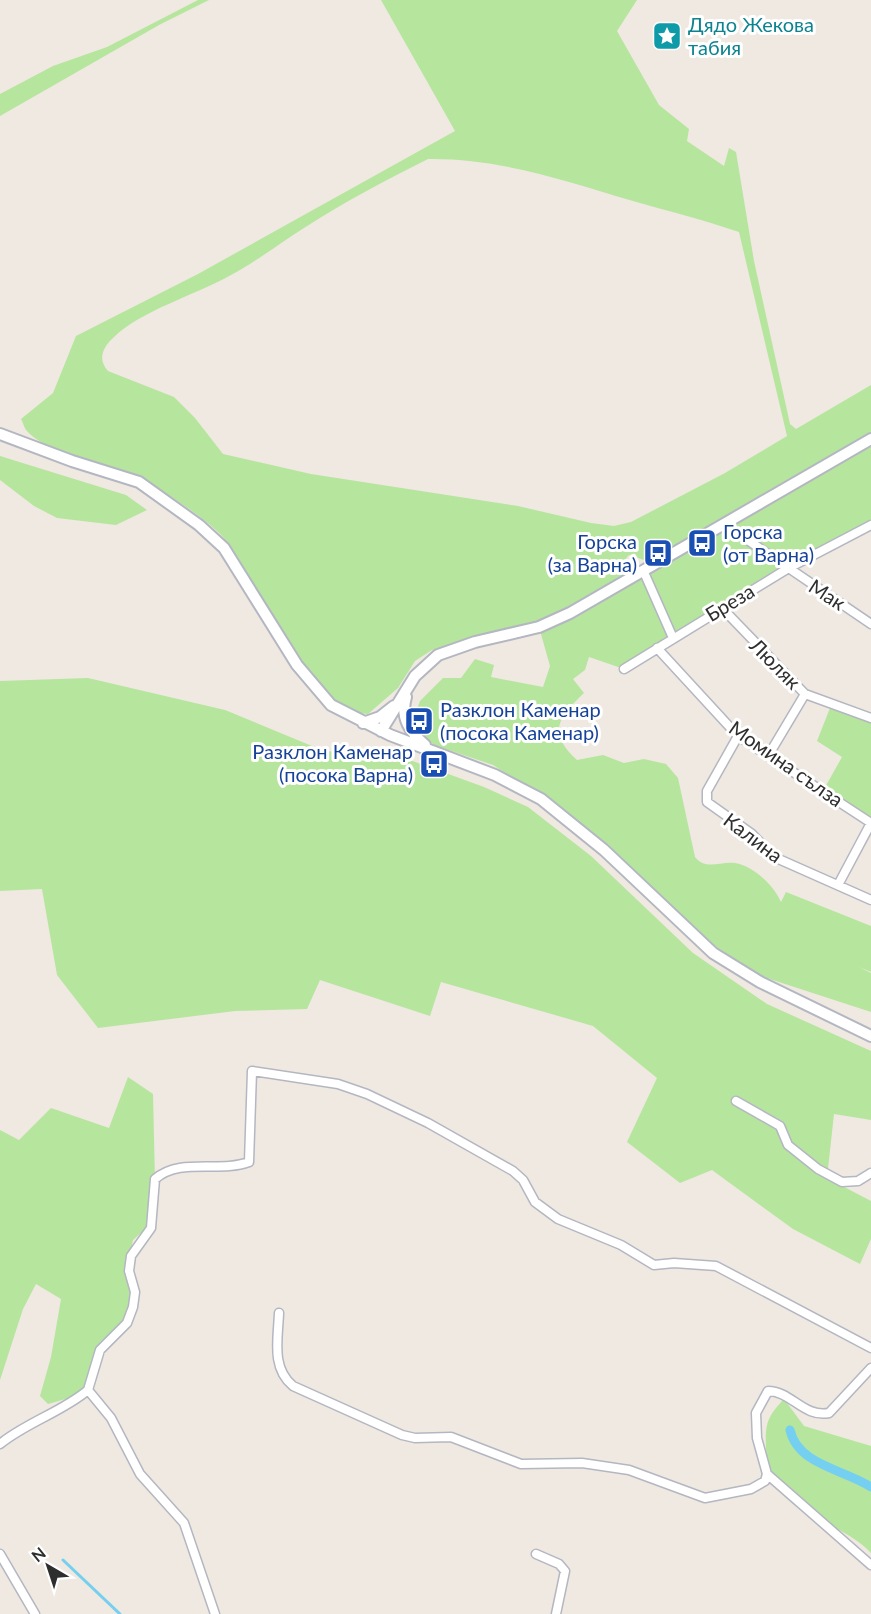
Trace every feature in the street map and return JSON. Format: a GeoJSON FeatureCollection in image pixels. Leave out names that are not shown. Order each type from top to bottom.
{"type":"FeatureCollection","features":[{"type":"Feature","properties":{"kind":"street"},"geometry":{"type":"LineString","coordinates":[[0,434],[72,461],[139,482],[199,525],[224,548],[297,665],[331,705],[363,723],[495,775],[541,799],[604,850],[713,953],[760,982],[871,1036]]}},
{"type":"Feature","properties":{"kind":"street"},"geometry":{"type":"LineString","coordinates":[[381,731],[425,664],[438,655],[475,642],[513,635],[547,624],[871,439]]}},
{"type":"Feature","properties":{"kind":"street","name":"Мак"},"geometry":{"type":"LineString","coordinates":[[724,524],[871,624]]}},
{"type":"Feature","properties":{"kind":"street","name":"Бреза"},"geometry":{"type":"LineString","coordinates":[[624,669],[787,569],[871,525]]}},
{"type":"Feature","properties":{"kind":"street"},"geometry":{"type":"LineString","coordinates":[[643,570],[673,638]]}},
{"type":"Feature","properties":{"kind":"street","name":"Люляк"},"geometry":{"type":"LineString","coordinates":[[723,608],[805,694],[871,718]]}},
{"type":"Feature","properties":{"kind":"street","name":"Момина сълза"},"geometry":{"type":"LineString","coordinates":[[657,648],[738,736],[871,823]]}},
{"type":"Feature","properties":{"kind":"street"},"geometry":{"type":"LineString","coordinates":[[363,723],[387,712],[407,689]]}},
{"type":"Feature","properties":{"kind":"street"},"geometry":{"type":"LineString","coordinates":[[407,689],[404,704],[408,727],[430,749]]}},
{"type":"Feature","properties":{"kind":"street"},"geometry":{"type":"LineString","coordinates":[[768,756],[805,694]]}},
{"type":"Feature","properties":{"kind":"street","name":"Калина"},"geometry":{"type":"LineString","coordinates":[[738,736],[706,791],[707,802],[752,834],[774,857],[871,900]]}},
{"type":"Feature","properties":{"kind":"street"},"geometry":{"type":"LineString","coordinates":[[838,885],[871,823]]}},
{"type":"Feature","properties":{"kind":"street"},"geometry":{"type":"LineString","coordinates":[[0,1443],[60,1406],[75,1401],[88,1390],[100,1350],[127,1323],[133,1308],[135,1292],[129,1271],[131,1256],[151,1228],[155,1179],[163,1172],[182,1168],[230,1167],[249,1162],[252,1071],[338,1084],[367,1094],[428,1123],[513,1171],[523,1180],[535,1202],[558,1219],[621,1245],[654,1266],[674,1263],[716,1266],[871,1348]]}},
{"type":"Feature","properties":{"kind":"street"},"geometry":{"type":"LineString","coordinates":[[736,1101],[780,1126],[788,1145],[818,1169],[842,1182],[858,1181],[871,1173]]}},
{"type":"Feature","properties":{"kind":"street"},"geometry":{"type":"LineString","coordinates":[[279,1313],[278,1367],[284,1378],[293,1386],[402,1435],[416,1438],[451,1437],[521,1464],[582,1463],[629,1470],[705,1498],[729,1495],[759,1486],[767,1474]]}},
{"type":"Feature","properties":{"kind":"street"},"geometry":{"type":"LineString","coordinates":[[871,1368],[829,1413],[812,1413],[780,1393],[768,1391],[756,1413],[756,1438],[767,1474],[871,1565]]}},
{"type":"Feature","properties":{"kind":"street"},"geometry":{"type":"LineString","coordinates":[[88,1390],[111,1418],[140,1474],[184,1523],[215,1614]]}},
{"type":"Feature","properties":{"kind":"street"},"geometry":{"type":"LineString","coordinates":[[0,1554],[35,1614]]}},
{"type":"Feature","properties":{"kind":"street"},"geometry":{"type":"LineString","coordinates":[[536,1554],[559,1564],[565,1571],[556,1614]]}},
{"type":"Feature","properties":{"kind":"green space"},"geometry":{"type":"Polygon","coordinates":[[[198,0],[209,0],[159,25],[0,116],[0,94],[53,66],[107,47],[198,0]]]}},
{"type":"Feature","properties":{"kind":"green space"},"geometry":{"type":"Polygon","coordinates":[[[381,0],[637,0],[617,31],[659,105],[689,129],[687,141],[724,166],[729,148],[736,152],[754,261],[790,424],[796,429],[871,385],[871,433],[647,561],[629,555],[622,563],[623,577],[531,627],[432,650],[415,661],[398,688],[368,714],[345,707],[324,690],[304,667],[236,556],[222,536],[210,525],[178,501],[149,485],[53,449],[26,430],[21,419],[53,393],[76,336],[198,274],[455,131],[381,0]],[[428,159],[412,167],[334,209],[231,275],[139,319],[125,328],[107,345],[102,358],[105,367],[108,371],[174,397],[195,418],[223,454],[311,474],[518,506],[614,526],[631,522],[725,473],[787,436],[739,232],[532,172],[481,162],[428,159]]]}},
{"type":"Feature","properties":{"kind":"green space"},"geometry":{"type":"Polygon","coordinates":[[[871,439],[871,525],[787,569],[624,669],[589,657],[585,670],[573,679],[584,693],[562,718],[559,733],[568,750],[577,760],[603,755],[624,763],[644,759],[666,764],[678,778],[695,857],[699,861],[709,865],[735,863],[742,865],[762,877],[781,902],[786,892],[871,926],[871,972],[859,967],[871,973],[871,1012],[757,975],[698,934],[576,819],[493,765],[434,745],[419,731],[415,715],[420,701],[443,678],[461,678],[475,659],[494,665],[491,677],[543,687],[550,666],[539,627],[871,439]]]}},
{"type":"Feature","properties":{"kind":"green space"},"geometry":{"type":"Polygon","coordinates":[[[0,456],[126,495],[147,510],[116,525],[57,518],[34,506],[0,480],[0,456]]]}},
{"type":"Feature","properties":{"kind":"green space"},"geometry":{"type":"Polygon","coordinates":[[[88,678],[225,710],[324,751],[396,755],[484,787],[528,807],[591,856],[693,953],[767,1004],[871,1051],[871,1120],[834,1114],[827,1178],[871,1201],[871,1239],[860,1264],[793,1229],[712,1170],[680,1183],[627,1142],[657,1078],[593,1026],[441,982],[430,1016],[320,980],[307,1009],[235,1011],[98,1028],[57,975],[42,889],[0,891],[0,681],[88,678]]]}},
{"type":"Feature","properties":{"kind":"green space"},"geometry":{"type":"Polygon","coordinates":[[[830,708],[871,721],[871,819],[824,789],[842,757],[817,741],[830,708]]]}},
{"type":"Feature","properties":{"kind":"green space"},"geometry":{"type":"Polygon","coordinates":[[[128,1077],[153,1094],[155,1181],[151,1224],[133,1240],[127,1266],[132,1301],[120,1326],[100,1342],[83,1394],[48,1404],[40,1396],[51,1357],[61,1299],[36,1284],[23,1309],[0,1380],[0,1130],[19,1140],[51,1108],[109,1128],[128,1077]]]}},
{"type":"Feature","properties":{"kind":"green space"},"geometry":{"type":"Polygon","coordinates":[[[784,1399],[804,1426],[871,1446],[871,1553],[856,1540],[790,1502],[778,1488],[770,1471],[766,1433],[768,1421],[784,1399]]]}},
{"type":"Feature","properties":{"kind":"waterway"},"geometry":{"type":"LineString","coordinates":[[790,1430],[795,1442],[812,1459],[871,1487]]}},
{"type":"Feature","properties":{"kind":"waterway"},"geometry":{"type":"LineString","coordinates":[[63,1560],[120,1614]]}},
{"type":"Feature","properties":{"kind":"place","name":"Дядо Жекова табия"},"geometry":{"type":"Point","coordinates":[667,36]}},
{"type":"Feature","properties":{"kind":"place","name":"Горска (от Варна)"},"geometry":{"type":"Point","coordinates":[702,543]}},
{"type":"Feature","properties":{"kind":"place","name":"Горска (за Варна)"},"geometry":{"type":"Point","coordinates":[658,553]}},
{"type":"Feature","properties":{"kind":"place","name":"Разклон Каменар (посока Каменар)"},"geometry":{"type":"Point","coordinates":[419,721]}},
{"type":"Feature","properties":{"kind":"place","name":"Разклон Каменар (посока Варна)"},"geometry":{"type":"Point","coordinates":[434,764]}}]}
